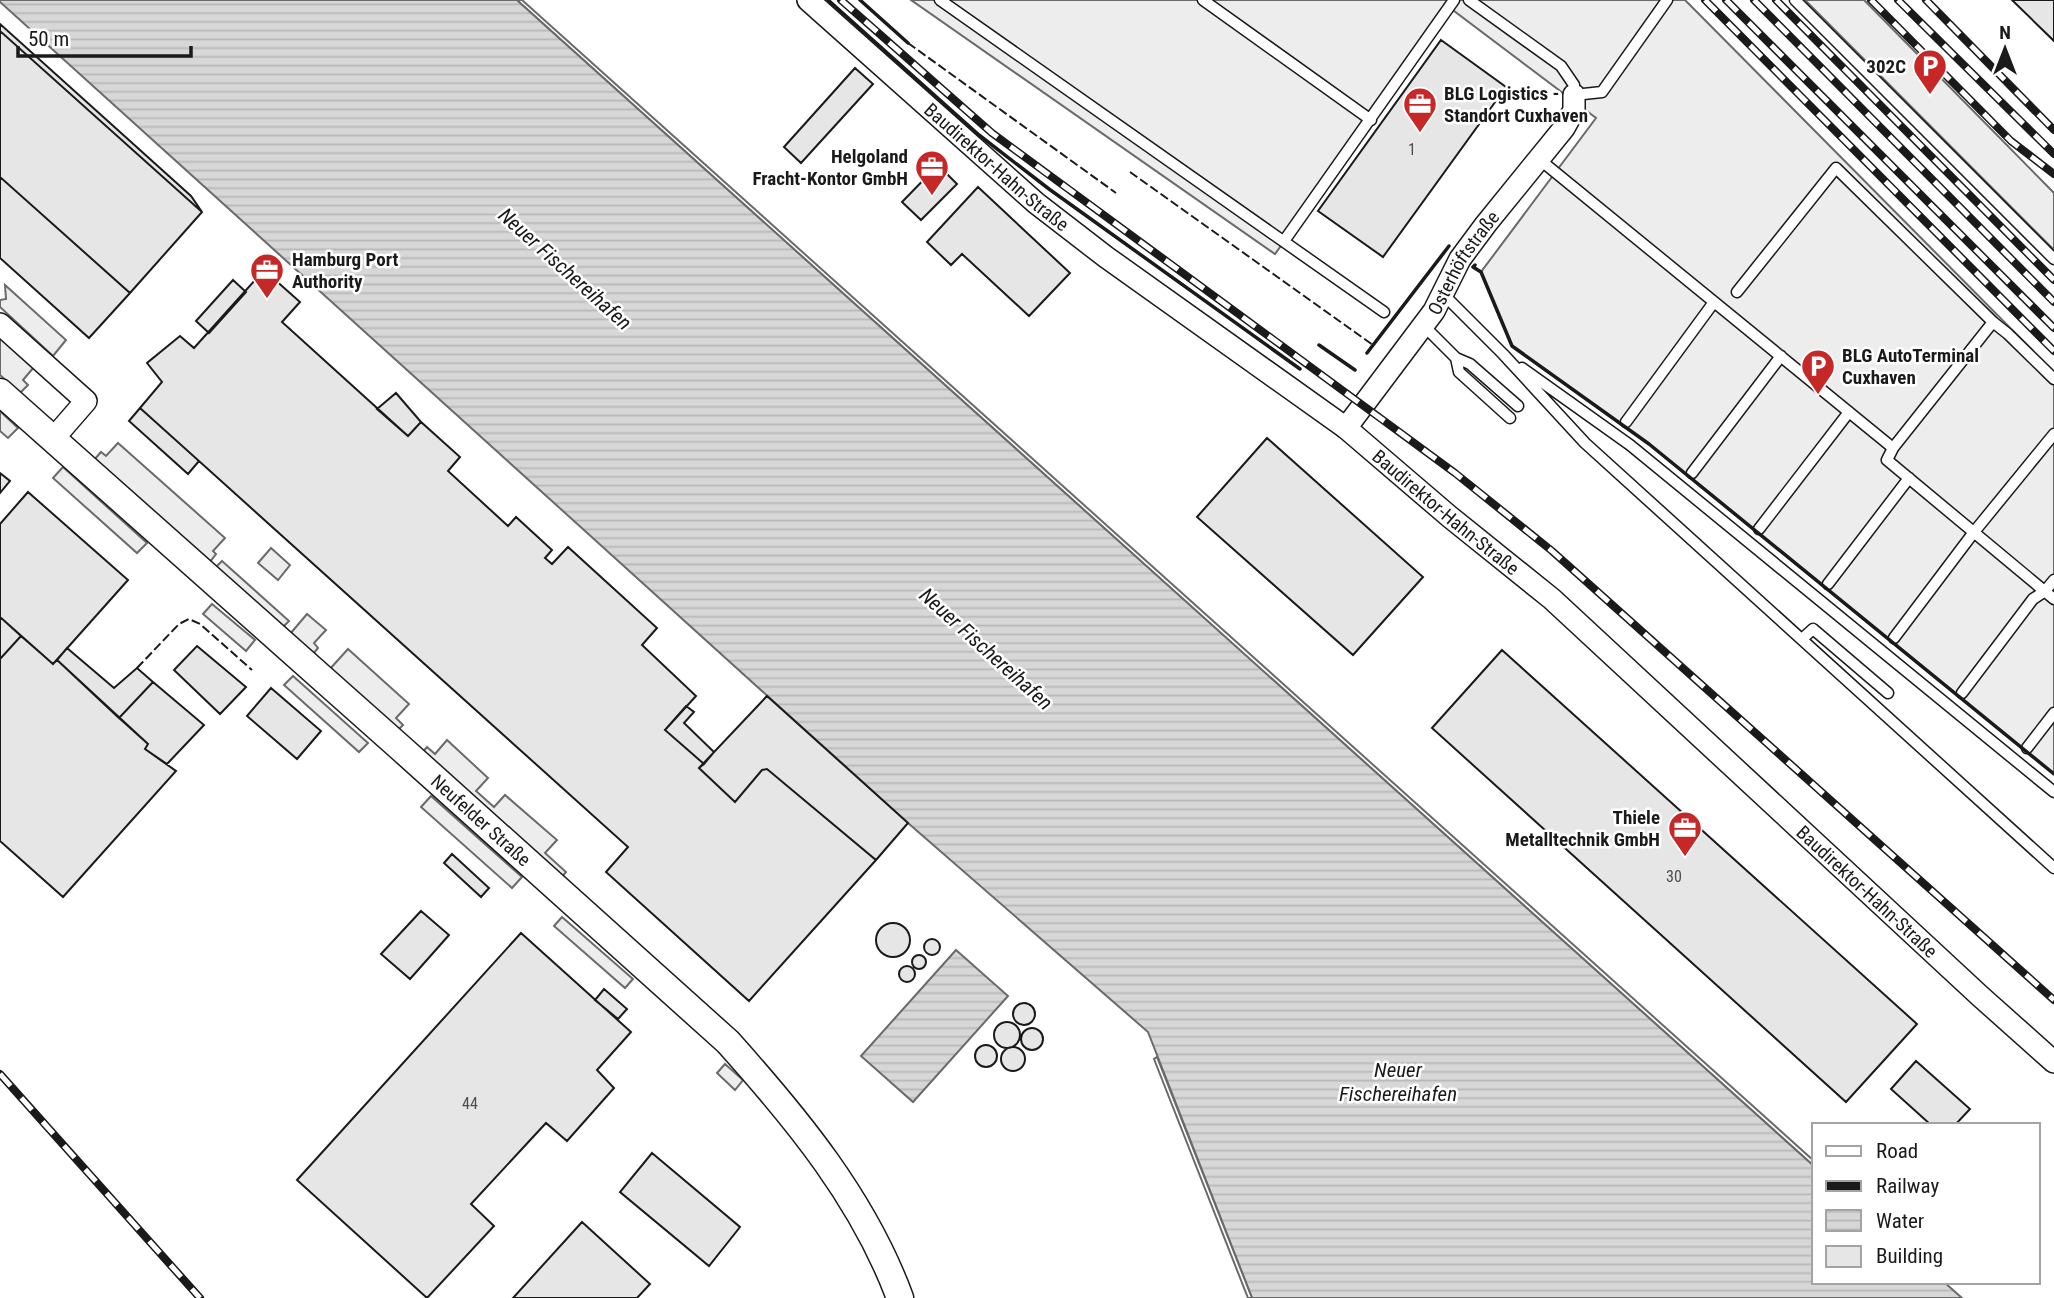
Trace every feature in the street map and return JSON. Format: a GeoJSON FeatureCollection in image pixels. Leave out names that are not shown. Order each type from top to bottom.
{"type":"FeatureCollection","features":[{"type":"Feature","properties":{"kind":"street","name":"Baudirektor-Hahn-Straße"},"geometry":{"type":"LineString","coordinates":[[808,0],[1037,203],[1106,257],[1346,428],[1552,599],[2054,1062]]}},
{"type":"Feature","properties":{"kind":"street","name":"Osterhöftstraße"},"geometry":{"type":"LineString","coordinates":[[1346,428],[1434,311],[1471,246],[1569,119],[1574,110],[1574,95]]}},
{"type":"Feature","properties":{"kind":"street"},"geometry":{"type":"LineString","coordinates":[[0,324],[86,401],[53,439]]}},
{"type":"Feature","properties":{"kind":"street","name":"Neufelder Straße"},"geometry":{"type":"LineString","coordinates":[[0,392],[728,1042],[790,1114],[858,1208],[900,1298]]}},
{"type":"Feature","properties":{"kind":"lane"},"geometry":{"type":"LineString","coordinates":[[940,0],[1384,312]]}},
{"type":"Feature","properties":{"kind":"lane"},"geometry":{"type":"LineString","coordinates":[[1203,0],[1371,120]]}},
{"type":"Feature","properties":{"kind":"lane"},"geometry":{"type":"LineString","coordinates":[[1284,240],[1454,0]]}},
{"type":"Feature","properties":{"kind":"lane"},"geometry":{"type":"LineString","coordinates":[[1469,0],[1561,66],[1574,85],[1574,95],[1602,92],[1667,0]]}},
{"type":"Feature","properties":{"kind":"lane"},"geometry":{"type":"LineString","coordinates":[[1795,0],[2054,259]]}},
{"type":"Feature","properties":{"kind":"lane"},"geometry":{"type":"LineString","coordinates":[[1539,159],[1893,448]]}},
{"type":"Feature","properties":{"kind":"lane"},"geometry":{"type":"LineString","coordinates":[[1737,292],[1836,168],[2054,379]]}},
{"type":"Feature","properties":{"kind":"lane"},"geometry":{"type":"LineString","coordinates":[[1443,294],[1585,443],[2054,868]]}},
{"type":"Feature","properties":{"kind":"lane"},"geometry":{"type":"LineString","coordinates":[[1626,422],[1714,302]]}},
{"type":"Feature","properties":{"kind":"lane"},"geometry":{"type":"LineString","coordinates":[[1993,322],[1893,448],[1887,460],[2049,595]]}},
{"type":"Feature","properties":{"kind":"lane"},"geometry":{"type":"LineString","coordinates":[[1423,325],[1456,358],[1470,364],[1518,406]]}},
{"type":"Feature","properties":{"kind":"lane"},"geometry":{"type":"LineString","coordinates":[[1503,354],[1630,445],[2054,792]]}},
{"type":"Feature","properties":{"kind":"lane"},"geometry":{"type":"LineString","coordinates":[[1692,473],[1781,356]]}},
{"type":"Feature","properties":{"kind":"lane"},"geometry":{"type":"LineString","coordinates":[[1456,358],[1459,372],[1510,418]]}},
{"type":"Feature","properties":{"kind":"lane"},"geometry":{"type":"LineString","coordinates":[[1759,529],[1849,412]]}},
{"type":"Feature","properties":{"kind":"lane"},"geometry":{"type":"LineString","coordinates":[[1894,638],[1974,532],[2054,434]]}},
{"type":"Feature","properties":{"kind":"lane"},"geometry":{"type":"LineString","coordinates":[[1828,584],[1909,478]]}},
{"type":"Feature","properties":{"kind":"lane"},"geometry":{"type":"LineString","coordinates":[[2049,595],[2054,580]]}},
{"type":"Feature","properties":{"kind":"lane"},"geometry":{"type":"LineString","coordinates":[[1962,693],[2033,598],[2049,595]]}},
{"type":"Feature","properties":{"kind":"lane"},"geometry":{"type":"LineString","coordinates":[[1802,639],[1813,629],[1888,693]]}},
{"type":"Feature","properties":{"kind":"lane"},"geometry":{"type":"LineString","coordinates":[[2027,748],[2054,713]]}},
{"type":"Feature","properties":{"kind":"shaded area","name":"BLG AutoTerminal Cuxhaven"},"geometry":{"type":"Polygon","coordinates":[[[911,0],[1685,0],[2054,372],[2054,774],[1649,444],[1512,346],[1481,272],[1596,118],[1450,8],[1275,254],[911,0]]]}},
{"type":"Feature","properties":{"kind":"shaded area","name":"302C"},"geometry":{"type":"Polygon","coordinates":[[[1805,0],[1864,0],[2054,193],[2054,250],[1805,0]]]}},
{"type":"Feature","properties":{"kind":"shaded area"},"geometry":{"type":"Polygon","coordinates":[[[5,285],[66,340],[53,356],[0,307],[0,300],[6,299],[5,285]]]}},
{"type":"Feature","properties":{"kind":"shaded area"},"geometry":{"type":"Polygon","coordinates":[[[0,336],[34,367],[23,380],[28,385],[20,393],[0,375],[0,336]]]}},
{"type":"Feature","properties":{"kind":"shaded area"},"geometry":{"type":"Polygon","coordinates":[[[0,411],[18,428],[8,438],[0,431],[0,411]]]}},
{"type":"Feature","properties":{"kind":"shaded area"},"geometry":{"type":"Polygon","coordinates":[[[118,443],[225,538],[213,551],[216,554],[209,563],[94,460],[101,452],[106,456],[118,443]]]}},
{"type":"Feature","properties":{"kind":"shaded area"},"geometry":{"type":"Polygon","coordinates":[[[63,467],[147,543],[137,553],[53,478],[63,467]]]}},
{"type":"Feature","properties":{"kind":"shaded area"},"geometry":{"type":"Polygon","coordinates":[[[271,548],[290,565],[278,580],[258,563],[271,548]]]}},
{"type":"Feature","properties":{"kind":"shaded area"},"geometry":{"type":"Polygon","coordinates":[[[222,561],[289,621],[282,628],[215,568],[222,561]]]}},
{"type":"Feature","properties":{"kind":"shaded area"},"geometry":{"type":"Polygon","coordinates":[[[212,604],[255,640],[246,651],[203,614],[212,604]]]}},
{"type":"Feature","properties":{"kind":"shaded area"},"geometry":{"type":"Polygon","coordinates":[[[307,614],[326,630],[314,643],[318,648],[313,654],[290,634],[307,614]]]}},
{"type":"Feature","properties":{"kind":"shaded area"},"geometry":{"type":"Polygon","coordinates":[[[348,649],[409,704],[396,718],[403,725],[397,731],[329,670],[348,649]]]}},
{"type":"Feature","properties":{"kind":"shaded area"},"geometry":{"type":"Polygon","coordinates":[[[293,676],[368,743],[359,752],[284,685],[293,676]]]}},
{"type":"Feature","properties":{"kind":"shaded area"},"geometry":{"type":"Polygon","coordinates":[[[447,740],[488,778],[476,791],[494,807],[505,795],[557,840],[545,853],[566,872],[561,878],[422,753],[427,747],[435,754],[447,740]]]}},
{"type":"Feature","properties":{"kind":"shaded area"},"geometry":{"type":"Polygon","coordinates":[[[431,796],[522,877],[512,888],[421,807],[431,796]]]}},
{"type":"Feature","properties":{"kind":"shaded area"},"geometry":{"type":"Polygon","coordinates":[[[562,917],[633,979],[625,988],[554,926],[562,917]]]}},
{"type":"Feature","properties":{"kind":"shaded area"},"geometry":{"type":"Polygon","coordinates":[[[725,1064],[743,1080],[735,1090],[717,1073],[725,1064]]]}},
{"type":"Feature","properties":{"kind":"water","name":"Neuer Fischereihafen"},"geometry":{"type":"Polygon","coordinates":[[[517,0],[1812,1164],[1812,1284],[1946,1284],[1962,1298],[1252,1298],[1148,1032],[908,823],[0,2],[517,0]]]}},
{"type":"Feature","properties":{"kind":"water"},"geometry":{"type":"Polygon","coordinates":[[[956,950],[1008,996],[913,1102],[861,1056],[956,950]]]}},
{"type":"Feature","properties":{"kind":"pier"},"geometry":{"type":"Polygon","coordinates":[[[517,0],[522,0],[1812,1159],[1812,1164],[517,0]]]}},
{"type":"Feature","properties":{"kind":"pier"},"geometry":{"type":"Polygon","coordinates":[[[1157,1057],[1252,1298],[1248,1298],[1154,1059],[1157,1057]]]}},
{"type":"Feature","properties":{"kind":"building"},"geometry":{"type":"Polygon","coordinates":[[[2012,0],[2054,0],[2054,41],[2012,0]]]}},
{"type":"Feature","properties":{"kind":"building"},"geometry":{"type":"Polygon","coordinates":[[[0,24],[191,196],[202,212],[0,31],[0,24]]]}},
{"type":"Feature","properties":{"kind":"building"},"geometry":{"type":"Polygon","coordinates":[[[0,31],[202,212],[130,293],[0,177],[0,31]]]}},
{"type":"Feature","properties":{"kind":"building"},"geometry":{"type":"Polygon","coordinates":[[[1441,40],[1506,87],[1383,257],[1318,211],[1441,40]]]}},
{"type":"Feature","properties":{"kind":"building"},"geometry":{"type":"Polygon","coordinates":[[[855,68],[873,84],[801,163],[784,147],[855,68]]]}},
{"type":"Feature","properties":{"kind":"building"},"geometry":{"type":"Polygon","coordinates":[[[938,165],[957,184],[921,220],[902,202],[938,165]]]}},
{"type":"Feature","properties":{"kind":"building"},"geometry":{"type":"Polygon","coordinates":[[[0,177],[130,293],[89,338],[0,258],[0,177]]]}},
{"type":"Feature","properties":{"kind":"building"},"geometry":{"type":"Polygon","coordinates":[[[978,187],[1070,273],[1029,316],[962,254],[951,265],[927,242],[978,187]]]}},
{"type":"Feature","properties":{"kind":"building"},"geometry":{"type":"Polygon","coordinates":[[[264,270],[300,302],[282,322],[408,436],[421,422],[460,457],[448,471],[508,526],[516,517],[552,550],[545,558],[552,564],[568,547],[657,628],[642,645],[696,696],[665,730],[704,764],[699,768],[735,802],[762,770],[767,769],[876,860],[749,1001],[606,872],[628,847],[140,408],[162,382],[147,363],[180,336],[194,348],[264,270]]]}},
{"type":"Feature","properties":{"kind":"building"},"geometry":{"type":"Polygon","coordinates":[[[233,280],[246,292],[209,333],[196,321],[233,280]]]}},
{"type":"Feature","properties":{"kind":"building"},"geometry":{"type":"Polygon","coordinates":[[[396,393],[421,422],[408,436],[377,409],[396,393]]]}},
{"type":"Feature","properties":{"kind":"building"},"geometry":{"type":"Polygon","coordinates":[[[140,408],[199,461],[188,474],[129,421],[140,408]]]}},
{"type":"Feature","properties":{"kind":"building"},"geometry":{"type":"Polygon","coordinates":[[[1267,438],[1423,577],[1353,655],[1197,517],[1267,438]]]}},
{"type":"Feature","properties":{"kind":"building"},"geometry":{"type":"Polygon","coordinates":[[[0,473],[10,481],[0,493],[0,473]]]}},
{"type":"Feature","properties":{"kind":"building"},"geometry":{"type":"Polygon","coordinates":[[[28,492],[128,580],[53,664],[0,617],[0,524],[28,492]]]}},
{"type":"Feature","properties":{"kind":"building"},"geometry":{"type":"Polygon","coordinates":[[[0,617],[21,636],[0,659],[0,617]]]}},
{"type":"Feature","properties":{"kind":"building"},"geometry":{"type":"Polygon","coordinates":[[[21,636],[53,664],[57,660],[148,744],[145,749],[176,771],[63,897],[0,841],[0,659],[21,636]]]}},
{"type":"Feature","properties":{"kind":"building"},"geometry":{"type":"Polygon","coordinates":[[[197,646],[246,687],[220,714],[174,670],[197,646]]]}},
{"type":"Feature","properties":{"kind":"building"},"geometry":{"type":"Polygon","coordinates":[[[67,648],[114,688],[137,668],[153,682],[119,718],[57,660],[67,648]]]}},
{"type":"Feature","properties":{"kind":"building"},"geometry":{"type":"Polygon","coordinates":[[[1502,650],[1917,1024],[1846,1102],[1432,728],[1502,650]]]}},
{"type":"Feature","properties":{"kind":"building"},"geometry":{"type":"Polygon","coordinates":[[[153,682],[204,725],[167,764],[145,749],[148,744],[119,718],[153,682]]]}},
{"type":"Feature","properties":{"kind":"building"},"geometry":{"type":"Polygon","coordinates":[[[271,688],[321,731],[297,759],[247,716],[271,688]]]}},
{"type":"Feature","properties":{"kind":"building"},"geometry":{"type":"Polygon","coordinates":[[[767,696],[908,823],[876,860],[767,769],[762,770],[735,802],[699,768],[767,696]]]}},
{"type":"Feature","properties":{"kind":"building"},"geometry":{"type":"Polygon","coordinates":[[[686,706],[694,712],[684,723],[714,752],[704,764],[665,730],[686,706]]]}},
{"type":"Feature","properties":{"kind":"building"},"geometry":{"type":"Polygon","coordinates":[[[452,854],[489,888],[481,897],[444,863],[452,854]]]}},
{"type":"Feature","properties":{"kind":"building"},"geometry":{"type":"Polygon","coordinates":[[[421,911],[449,935],[410,979],[381,954],[421,911]]]}},
{"type":"Feature","properties":{"kind":"building"},"geometry":{"type":"Polygon","coordinates":[[[893,923],[905,928],[910,940],[905,952],[893,957],[881,952],[876,940],[881,928],[893,923]]]}},
{"type":"Feature","properties":{"kind":"building"},"geometry":{"type":"Polygon","coordinates":[[[521,933],[631,1032],[597,1070],[614,1088],[567,1141],[546,1123],[471,1204],[494,1226],[427,1298],[297,1180],[521,933]]]}},
{"type":"Feature","properties":{"kind":"building"},"geometry":{"type":"Polygon","coordinates":[[[932,939],[940,947],[932,955],[924,947],[932,939]]]}},
{"type":"Feature","properties":{"kind":"building"},"geometry":{"type":"Polygon","coordinates":[[[916,955],[922,955],[926,962],[922,969],[916,969],[912,965],[912,959],[916,955]]]}},
{"type":"Feature","properties":{"kind":"building"},"geometry":{"type":"Polygon","coordinates":[[[904,966],[910,966],[915,974],[913,980],[904,982],[899,977],[899,971],[904,966]]]}},
{"type":"Feature","properties":{"kind":"building"},"geometry":{"type":"Polygon","coordinates":[[[604,989],[627,1009],[618,1019],[595,1000],[604,989]]]}},
{"type":"Feature","properties":{"kind":"building"},"geometry":{"type":"Polygon","coordinates":[[[1024,1003],[1032,1006],[1035,1014],[1032,1022],[1024,1025],[1016,1022],[1013,1014],[1016,1006],[1024,1003]]]}},
{"type":"Feature","properties":{"kind":"building"},"geometry":{"type":"Polygon","coordinates":[[[1007,1022],[1016,1026],[1020,1035],[1016,1044],[1007,1048],[998,1044],[994,1035],[998,1026],[1007,1022]]]}},
{"type":"Feature","properties":{"kind":"building"},"geometry":{"type":"Polygon","coordinates":[[[1032,1028],[1040,1031],[1043,1039],[1040,1047],[1032,1050],[1024,1047],[1021,1039],[1024,1031],[1032,1028]]]}},
{"type":"Feature","properties":{"kind":"building"},"geometry":{"type":"Polygon","coordinates":[[[986,1045],[994,1048],[997,1056],[994,1064],[986,1067],[978,1064],[975,1056],[978,1048],[986,1045]]]}},
{"type":"Feature","properties":{"kind":"building"},"geometry":{"type":"Polygon","coordinates":[[[1013,1047],[1021,1051],[1025,1059],[1021,1067],[1013,1071],[1005,1067],[1001,1059],[1005,1051],[1013,1047]]]}},
{"type":"Feature","properties":{"kind":"building"},"geometry":{"type":"Polygon","coordinates":[[[1916,1061],[1970,1109],[1957,1123],[1929,1123],[1891,1089],[1916,1061]]]}},
{"type":"Feature","properties":{"kind":"building"},"geometry":{"type":"Polygon","coordinates":[[[652,1153],[740,1227],[709,1266],[620,1192],[652,1153]]]}},
{"type":"Feature","properties":{"kind":"building"},"geometry":{"type":"Polygon","coordinates":[[[582,1222],[650,1284],[637,1298],[513,1298],[582,1222]]]}},
{"type":"Feature","properties":{"kind":"railway"},"geometry":{"type":"LineString","coordinates":[[841,0],[992,133],[1455,473],[1552,551],[2054,1000]]}},
{"type":"Feature","properties":{"kind":"railway"},"geometry":{"type":"LineString","coordinates":[[1705,0],[2054,351]]}},
{"type":"Feature","properties":{"kind":"railway"},"geometry":{"type":"LineString","coordinates":[[1726,0],[2054,328]]}},
{"type":"Feature","properties":{"kind":"railway"},"geometry":{"type":"LineString","coordinates":[[1754,0],[2054,302]]}},
{"type":"Feature","properties":{"kind":"railway"},"geometry":{"type":"LineString","coordinates":[[1776,0],[2054,280]]}},
{"type":"Feature","properties":{"kind":"railway"},"geometry":{"type":"LineString","coordinates":[[1871,0],[2011,141],[2054,174]]}},
{"type":"Feature","properties":{"kind":"railway"},"geometry":{"type":"LineString","coordinates":[[1898,0],[2054,154]]}},
{"type":"Feature","properties":{"kind":"railway"},"geometry":{"type":"LineString","coordinates":[[1926,0],[2054,130]]}},
{"type":"Feature","properties":{"kind":"railway"},"geometry":{"type":"LineString","coordinates":[[0,1074],[200,1298]]}},
{"type":"Feature","properties":{"kind":"fence"},"geometry":{"type":"LineString","coordinates":[[908,43],[1116,193]]}},
{"type":"Feature","properties":{"kind":"fence"},"geometry":{"type":"LineString","coordinates":[[1130,172],[1373,345]]}},
{"type":"Feature","properties":{"kind":"fence"},"geometry":{"type":"LineString","coordinates":[[137,668],[179,624],[189,619],[200,624],[252,670]]}},
{"type":"Feature","properties":{"kind":"wall"},"geometry":{"type":"LineString","coordinates":[[828,0],[979,135],[1049,189],[1300,369]]}},
{"type":"Feature","properties":{"kind":"wall"},"geometry":{"type":"LineString","coordinates":[[860,0],[908,43]]}},
{"type":"Feature","properties":{"kind":"wall"},"geometry":{"type":"LineString","coordinates":[[1367,353],[1449,246]]}},
{"type":"Feature","properties":{"kind":"wall"},"geometry":{"type":"LineString","coordinates":[[1475,265],[1473,267],[1481,272],[1512,346],[1649,444],[2054,774]]}},
{"type":"Feature","properties":{"kind":"wall"},"geometry":{"type":"LineString","coordinates":[[1319,345],[1355,370]]}},
{"type":"Feature","properties":{"kind":"place","name":"302C"},"geometry":{"type":"Point","coordinates":[1930,96]}},
{"type":"Feature","properties":{"kind":"place","name":"BLG Logistics - Standort Cuxhaven"},"geometry":{"type":"Point","coordinates":[1420,134]}},
{"type":"Feature","properties":{"kind":"place","name":"Helgoland Fracht-Kontor GmbH"},"geometry":{"type":"Point","coordinates":[932,197]}},
{"type":"Feature","properties":{"kind":"place","name":"Hamburg Port Authority"},"geometry":{"type":"Point","coordinates":[267,300]}},
{"type":"Feature","properties":{"kind":"place","name":"BLG AutoTerminal Cuxhaven"},"geometry":{"type":"Point","coordinates":[1818,396]}},
{"type":"Feature","properties":{"kind":"place","name":"Thiele Metalltechnik GmbH"},"geometry":{"type":"Point","coordinates":[1685,858]}}]}
